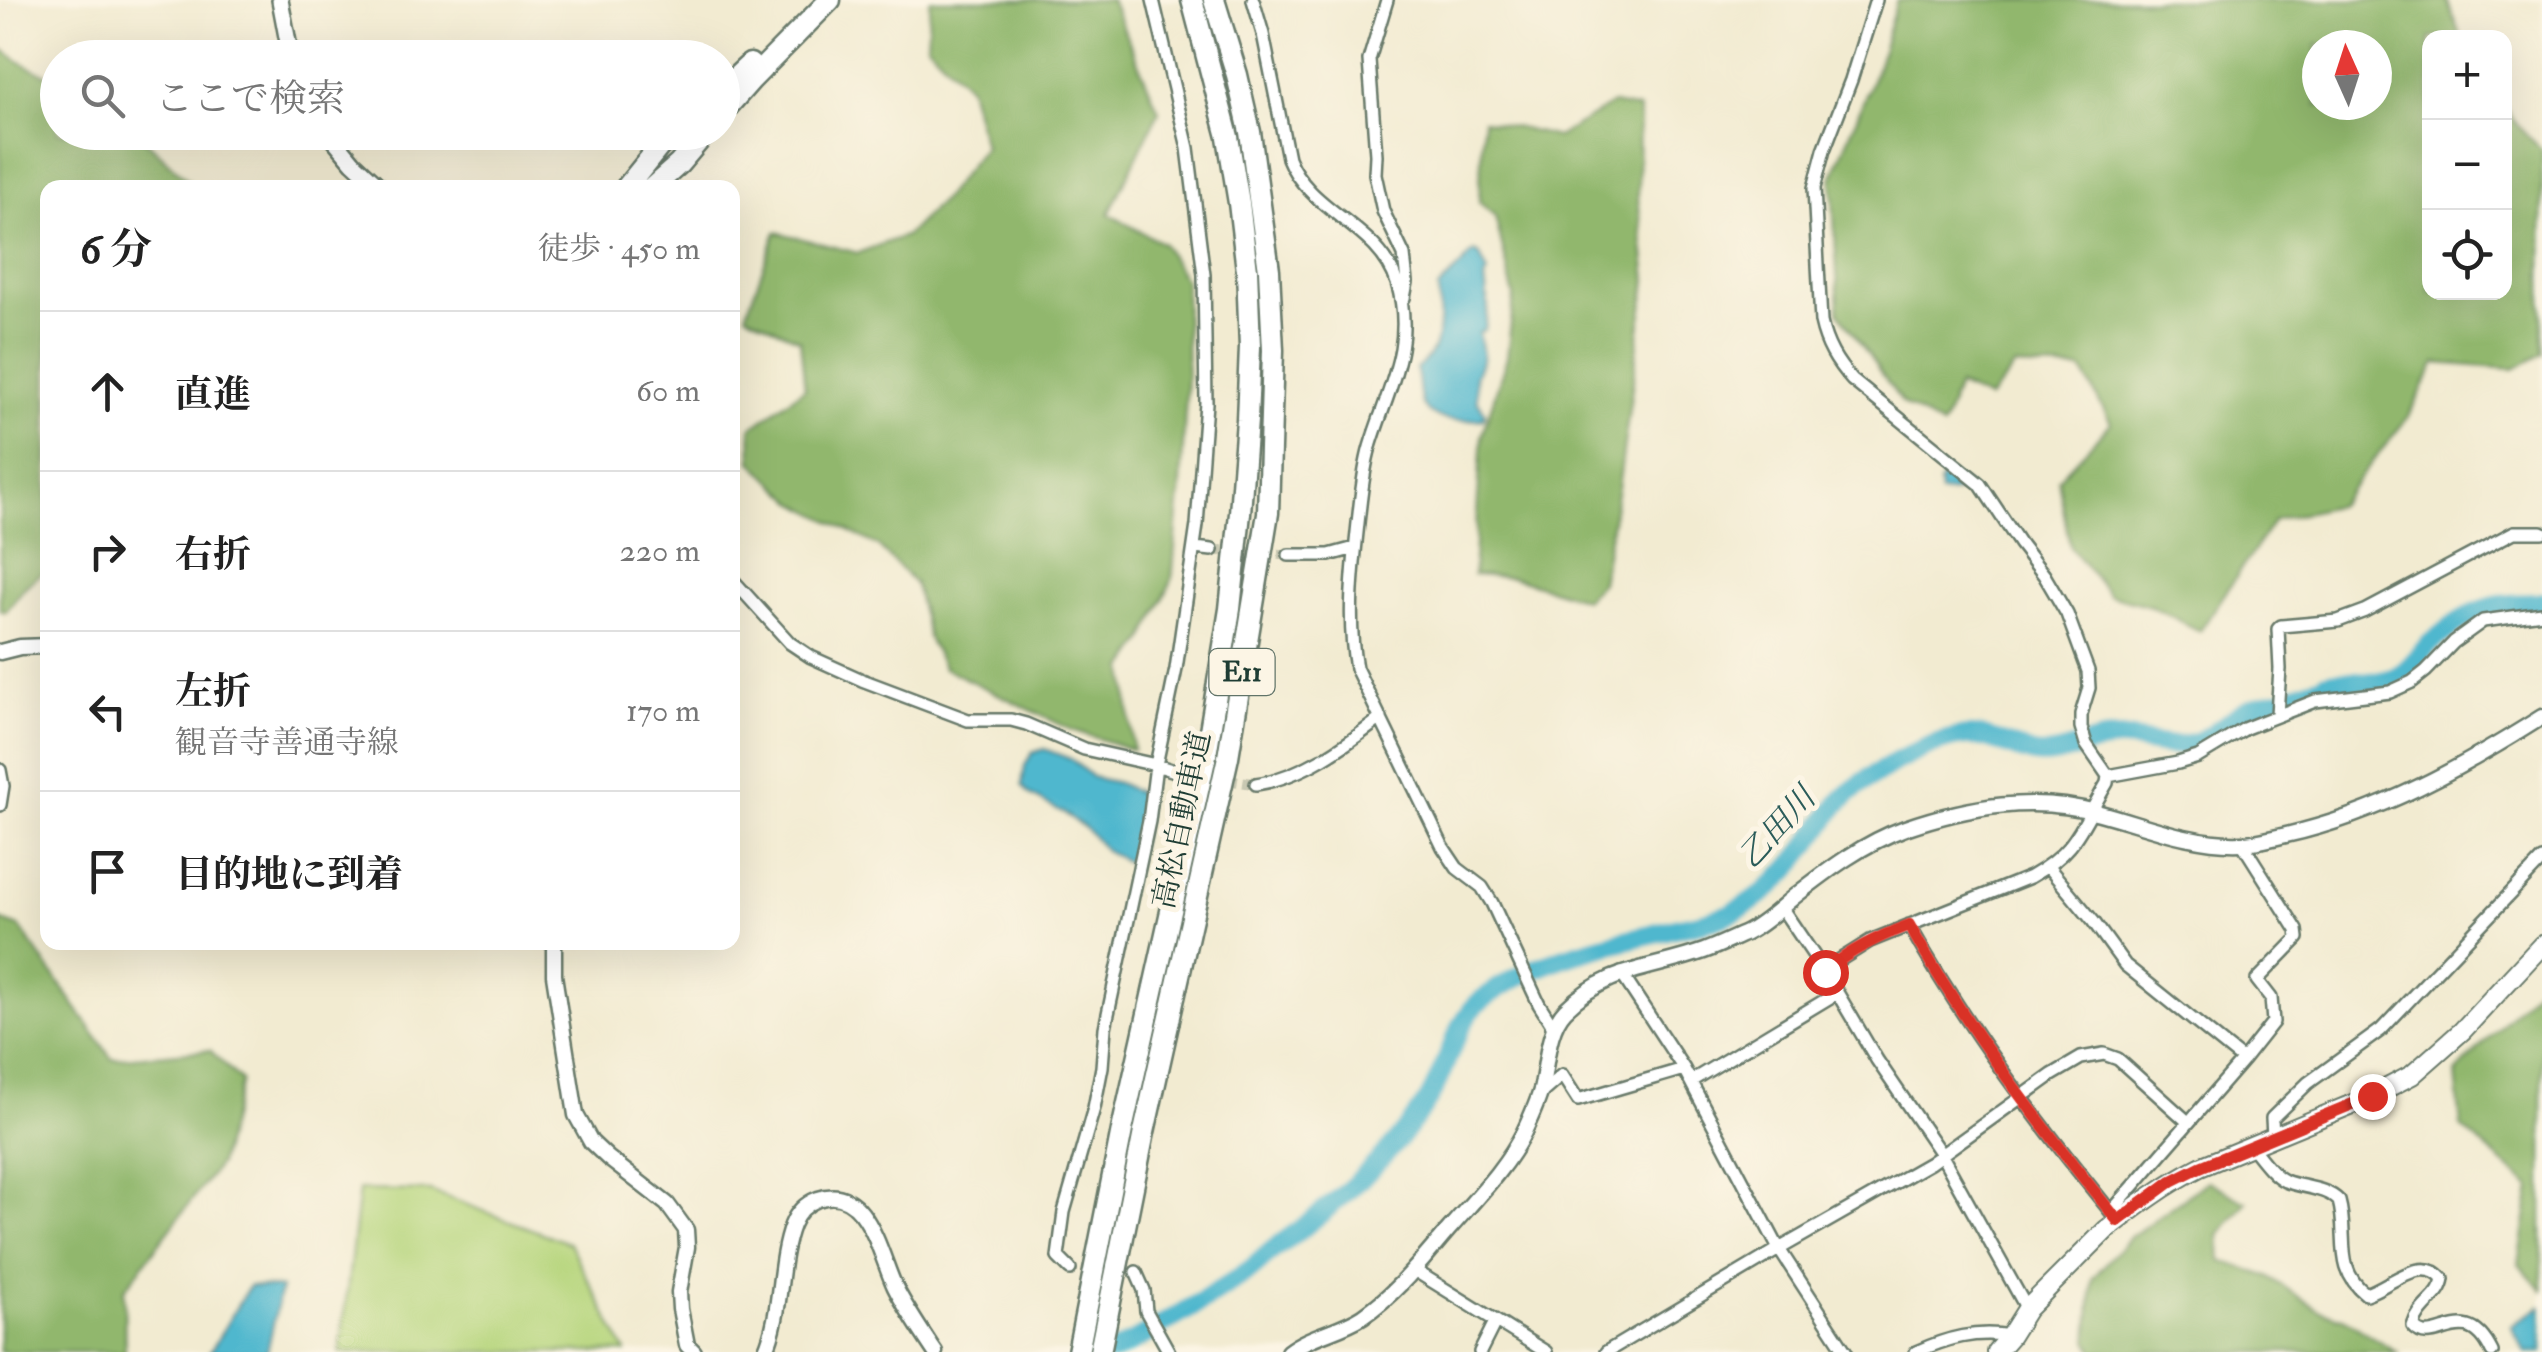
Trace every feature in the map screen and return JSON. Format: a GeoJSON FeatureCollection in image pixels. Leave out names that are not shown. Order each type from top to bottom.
{"type":"FeatureCollection","features":[{"type":"Feature","properties":{"kind":"highway"},"geometry":{"type":"LineString","coordinates":[[740,72],[813,0]]}},
{"type":"Feature","properties":{"kind":"highway"},"geometry":{"type":"LineString","coordinates":[[740,93],[830,0]]}},
{"type":"Feature","properties":{"kind":"highway","name":"高松自動車道"},"geometry":{"type":"LineString","coordinates":[[1079,1344],[1122,1130],[1206,755],[1230,609],[1248,420],[1250,347],[1240,203],[1228,137],[1192,0]]}},
{"type":"Feature","properties":{"kind":"highway","name":"高松自動車道"},"geometry":{"type":"LineString","coordinates":[[1101,1345],[1228,756],[1268,513],[1273,350],[1269,270],[1250,132],[1214,0]]}},
{"type":"Feature","properties":{"kind":"highway"},"geometry":{"type":"LineString","coordinates":[[632,180],[657,150]]}},
{"type":"Feature","properties":{"kind":"highway"},"geometry":{"type":"LineString","coordinates":[[661,180],[691,150]]}},
{"type":"Feature","properties":{"kind":"main road"},"geometry":{"type":"LineString","coordinates":[[280,0],[288,40]]}},
{"type":"Feature","properties":{"kind":"main road"},"geometry":{"type":"LineString","coordinates":[[343,150],[372,180]]}},
{"type":"Feature","properties":{"kind":"main road"},"geometry":{"type":"LineString","coordinates":[[1996,1352],[2027,1309],[2106,1230],[2114,1216],[2172,1181],[2372,1096],[2412,1074],[2462,1030],[2542,944]]}},
{"type":"Feature","properties":{"kind":"street"},"geometry":{"type":"LineString","coordinates":[[1070,1269],[1058,1257],[1064,1212],[1094,1108],[1105,1028],[1150,822],[1156,765],[1195,548],[1206,403],[1204,275],[1188,148],[1153,0]]}},
{"type":"Feature","properties":{"kind":"street"},"geometry":{"type":"LineString","coordinates":[[1253,0],[1295,176],[1322,205],[1371,243],[1392,269],[1402,307]]}},
{"type":"Feature","properties":{"kind":"street"},"geometry":{"type":"LineString","coordinates":[[1387,0],[1369,60],[1378,197],[1404,256],[1406,272],[1403,346],[1370,449],[1355,548],[1352,648],[1356,668],[1443,847],[1457,868],[1482,887],[1492,903],[1538,1004],[1554,1028]]}},
{"type":"Feature","properties":{"kind":"street"},"geometry":{"type":"LineString","coordinates":[[1825,972],[1870,941],[2030,878],[2048,867],[2075,842],[2108,776],[2086,744],[2081,727],[2089,688],[2088,671],[2067,614],[2044,575],[1980,484],[1852,380],[1826,343],[1820,322],[1814,188],[1876,0]]}},
{"type":"Feature","properties":{"kind":"street"},"geometry":{"type":"LineString","coordinates":[[2277,714],[2281,626],[2338,621],[2365,611],[2514,532],[2542,532]]}},
{"type":"Feature","properties":{"kind":"street"},"geometry":{"type":"LineString","coordinates":[[1195,548],[1212,550]]}},
{"type":"Feature","properties":{"kind":"street"},"geometry":{"type":"LineString","coordinates":[[1289,555],[1329,555],[1355,548]]}},
{"type":"Feature","properties":{"kind":"street"},"geometry":{"type":"LineString","coordinates":[[740,588],[790,643],[811,658],[872,684],[968,720],[1011,720],[1084,749],[1178,772]]}},
{"type":"Feature","properties":{"kind":"street"},"geometry":{"type":"LineString","coordinates":[[2108,776],[2198,757],[2246,728],[2328,698],[2390,692],[2412,682],[2454,642],[2484,621],[2542,612]]}},
{"type":"Feature","properties":{"kind":"street"},"geometry":{"type":"LineString","coordinates":[[0,652],[40,647]]}},
{"type":"Feature","properties":{"kind":"street"},"geometry":{"type":"LineString","coordinates":[[1288,1352],[1360,1319],[1381,1303],[1492,1180],[1522,1135],[1540,1094],[1554,1028],[1562,1014],[1583,995],[1621,973],[1702,952],[1749,932],[1832,867],[1870,844],[1902,829],[1995,806],[2040,802],[2091,810],[2180,836],[2242,843],[2316,828],[2387,802],[2458,768],[2542,717]]}},
{"type":"Feature","properties":{"kind":"street"},"geometry":{"type":"LineString","coordinates":[[1256,784],[1288,776],[1350,741],[1380,718]]}},
{"type":"Feature","properties":{"kind":"street"},"geometry":{"type":"LineString","coordinates":[[0,770],[0,805]]}},
{"type":"Feature","properties":{"kind":"street"},"geometry":{"type":"LineString","coordinates":[[1909,925],[1942,985],[2022,1098],[2114,1216],[2273,1022],[2271,998],[2258,978],[2298,938],[2298,930],[2242,843]]}},
{"type":"Feature","properties":{"kind":"street"},"geometry":{"type":"LineString","coordinates":[[2273,1136],[2272,1118],[2308,1083],[2381,1030],[2542,860]]}},
{"type":"Feature","properties":{"kind":"street"},"geometry":{"type":"LineString","coordinates":[[2048,867],[2125,964],[2243,1060]]}},
{"type":"Feature","properties":{"kind":"street"},"geometry":{"type":"LineString","coordinates":[[1781,907],[1940,1154],[2027,1309]]}},
{"type":"Feature","properties":{"kind":"street"},"geometry":{"type":"LineString","coordinates":[[554,950],[554,975],[576,1115],[591,1142],[667,1204],[686,1230],[679,1292],[688,1345],[694,1352]]}},
{"type":"Feature","properties":{"kind":"street"},"geometry":{"type":"LineString","coordinates":[[1621,973],[1687,1075],[1780,1249],[1846,1352]]}},
{"type":"Feature","properties":{"kind":"street"},"geometry":{"type":"LineString","coordinates":[[1540,1094],[1562,1075],[1578,1100],[1687,1075],[1837,994]]}},
{"type":"Feature","properties":{"kind":"street"},"geometry":{"type":"LineString","coordinates":[[1606,1352],[1930,1163],[2081,1058],[2104,1054],[2118,1059],[2188,1122]]}},
{"type":"Feature","properties":{"kind":"street"},"geometry":{"type":"LineString","coordinates":[[2250,1145],[2277,1176],[2334,1195],[2339,1201],[2344,1256],[2356,1286],[2366,1294],[2422,1268],[2432,1270],[2443,1279],[2442,1287],[2419,1310],[2414,1326],[2418,1336],[2426,1340],[2438,1338],[2464,1328],[2485,1340],[2492,1352]]}},
{"type":"Feature","properties":{"kind":"street"},"geometry":{"type":"LineString","coordinates":[[765,1352],[774,1328],[790,1229],[798,1212],[810,1202],[835,1196],[850,1202],[872,1228],[895,1287],[935,1352]]}},
{"type":"Feature","properties":{"kind":"street"},"geometry":{"type":"LineString","coordinates":[[1414,1270],[1546,1352]]}},
{"type":"Feature","properties":{"kind":"street"},"geometry":{"type":"LineString","coordinates":[[1136,1272],[1144,1290],[1146,1311],[1166,1347]]}},
{"type":"Feature","properties":{"kind":"street"},"geometry":{"type":"LineString","coordinates":[[1480,1352],[1495,1322]]}},
{"type":"Feature","properties":{"kind":"street"},"geometry":{"type":"LineString","coordinates":[[1916,1352],[1943,1340],[1988,1332],[2010,1336]]}},
{"type":"Feature","properties":{"kind":"green space"},"geometry":{"type":"Polygon","coordinates":[[[930,0],[1111,0],[1159,111],[1109,214],[1163,244],[1185,281],[1187,376],[1172,580],[1144,640],[1125,668],[1133,750],[1072,730],[944,668],[928,638],[915,584],[878,546],[796,503],[752,462],[751,428],[805,388],[800,340],[746,314],[776,232],[858,253],[907,235],[944,198],[984,147],[969,87],[927,44],[930,0]]]}},
{"type":"Feature","properties":{"kind":"green space"},"geometry":{"type":"Polygon","coordinates":[[[1897,0],[2447,0],[2458,30],[2422,30],[2422,300],[2512,300],[2512,117],[2542,151],[2542,354],[2514,369],[2436,363],[2407,418],[2338,505],[2274,520],[2200,631],[2151,606],[2109,595],[2070,547],[2058,479],[2111,423],[2082,370],[2015,367],[1989,399],[1958,386],[1942,427],[1902,403],[1839,312],[1832,179],[1878,65],[1897,0]]]}},
{"type":"Feature","properties":{"kind":"green space"},"geometry":{"type":"Polygon","coordinates":[[[0,48],[40,72],[40,150],[156,150],[188,180],[40,180],[40,575],[6,611],[0,611],[0,48]]]}},
{"type":"Feature","properties":{"kind":"green space"},"geometry":{"type":"Polygon","coordinates":[[[1613,104],[1639,109],[1638,198],[1647,280],[1601,582],[1585,599],[1511,577],[1473,575],[1482,435],[1507,357],[1514,297],[1495,216],[1479,202],[1483,120],[1557,137],[1613,104]]]}},
{"type":"Feature","properties":{"kind":"green space"},"geometry":{"type":"Polygon","coordinates":[[[0,920],[20,927],[112,1059],[210,1050],[241,1081],[219,1164],[124,1290],[125,1352],[0,1352],[0,920]]]}},
{"type":"Feature","properties":{"kind":"green space"},"geometry":{"type":"Polygon","coordinates":[[[2542,982],[2542,1290],[2519,1264],[2531,1187],[2461,1127],[2456,1073],[2542,982]]]}},
{"type":"Feature","properties":{"kind":"green space"},"geometry":{"type":"Polygon","coordinates":[[[2208,1181],[2246,1202],[2219,1235],[2221,1260],[2269,1277],[2319,1310],[2345,1319],[2397,1352],[2095,1352],[2088,1341],[2093,1278],[2128,1239],[2208,1181]]]}},
{"type":"Feature","properties":{"kind":"green space"},"geometry":{"type":"Polygon","coordinates":[[[359,1190],[430,1191],[569,1243],[626,1352],[340,1352],[359,1190]]]}},
{"type":"Feature","properties":{"kind":"water"},"geometry":{"type":"Polygon","coordinates":[[[1474,252],[1479,254],[1488,273],[1485,329],[1479,333],[1482,360],[1475,376],[1477,400],[1485,413],[1483,419],[1449,420],[1433,415],[1422,403],[1416,369],[1435,343],[1438,289],[1474,252]]]}},
{"type":"Feature","properties":{"kind":"water"},"geometry":{"type":"Polygon","coordinates":[[[1945,472],[1969,487],[1968,491],[1940,493],[1939,484],[1945,472]]]}},
{"type":"Feature","properties":{"kind":"water"},"geometry":{"type":"Polygon","coordinates":[[[1044,749],[1071,759],[1092,777],[1144,795],[1141,840],[1129,863],[1105,850],[1085,828],[1030,795],[1022,785],[1025,765],[1032,753],[1044,749]]]}},
{"type":"Feature","properties":{"kind":"water"},"geometry":{"type":"Polygon","coordinates":[[[249,1286],[281,1288],[267,1352],[210,1352],[249,1286]]]}},
{"type":"Feature","properties":{"kind":"water"},"geometry":{"type":"Polygon","coordinates":[[[2541,1306],[2542,1352],[2525,1352],[2511,1326],[2541,1306]]]}},
{"type":"Feature","properties":{"kind":"waterway","name":"乙田川"},"geometry":{"type":"LineString","coordinates":[[1111,1352],[1233,1282],[1358,1181],[1395,1144],[1426,1103],[1465,1019],[1483,999],[1548,963],[1714,919],[1741,908],[1782,876],[1844,798],[1892,764],[1928,747],[1970,736],[2044,755],[2109,740],[2175,745],[2195,742],[2256,706],[2327,683],[2378,682],[2395,677],[2440,635],[2477,612],[2497,605],[2542,602]]}},
{"type":"Feature","properties":{"kind":"tunnel"},"geometry":{"type":"LineString","coordinates":[[1212,550],[1289,555]]}},
{"type":"Feature","properties":{"kind":"tunnel"},"geometry":{"type":"LineString","coordinates":[[1178,772],[1256,784]]}},
{"type":"Feature","properties":{"kind":"route"},"geometry":{"type":"LineString","coordinates":[[1825,972],[1870,941],[1909,925],[1942,985],[1975,1032],[2118,1221],[2172,1181],[2200,1167],[2372,1096]]}}]}
